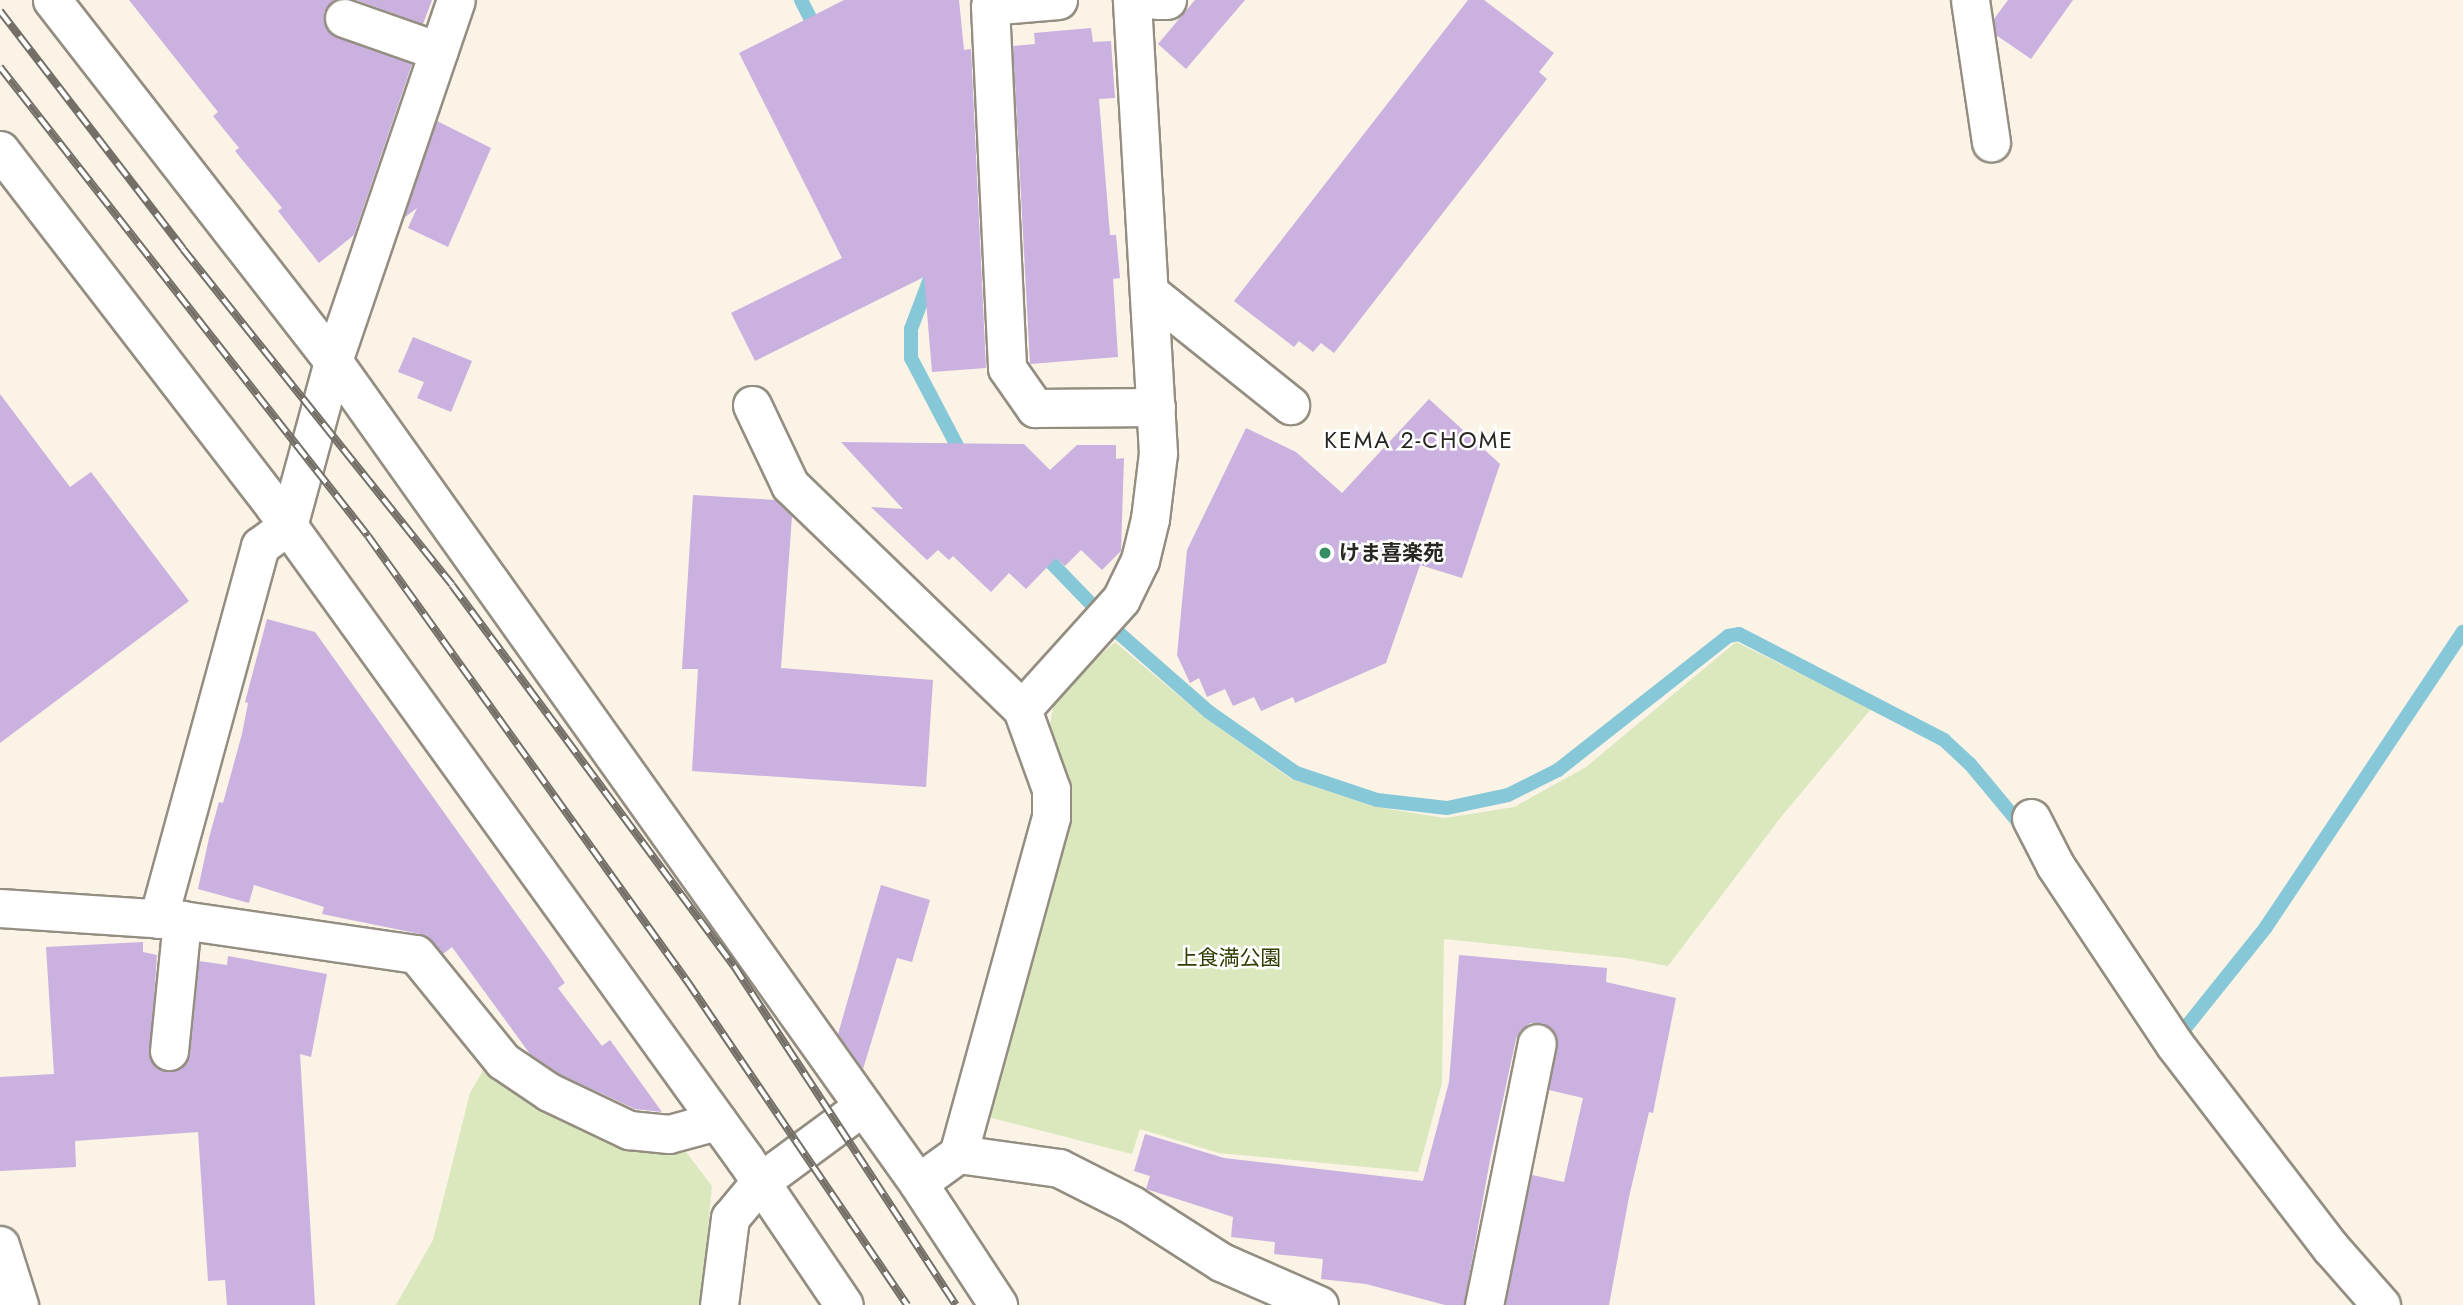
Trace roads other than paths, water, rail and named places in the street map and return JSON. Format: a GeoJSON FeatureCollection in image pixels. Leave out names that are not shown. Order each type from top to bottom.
{"type":"FeatureCollection","features":[{"type":"Feature","properties":{"kind":"street"},"geometry":{"type":"LineString","coordinates":[[52,0],[333,361],[918,1183],[998,1305]]}},
{"type":"Feature","properties":{"kind":"street"},"geometry":{"type":"LineString","coordinates":[[169,1051],[170,919],[260,546],[289,526],[333,361],[456,0]]}},
{"type":"Feature","properties":{"kind":"street"},"geometry":{"type":"LineString","coordinates":[[1058,0],[990,6],[1007,368],[1035,408],[1156,407]]}},
{"type":"Feature","properties":{"kind":"street"},"geometry":{"type":"LineString","coordinates":[[1022,709],[1121,599],[1140,560],[1158,453],[1132,0]]}},
{"type":"Feature","properties":{"kind":"street"},"geometry":{"type":"LineString","coordinates":[[1156,0],[1167,0]]}},
{"type":"Feature","properties":{"kind":"street"},"geometry":{"type":"LineString","coordinates":[[1970,0],[1991,142]]}},
{"type":"Feature","properties":{"kind":"street"},"geometry":{"type":"LineString","coordinates":[[344,18],[438,51]]}},
{"type":"Feature","properties":{"kind":"street"},"geometry":{"type":"LineString","coordinates":[[0,150],[289,526],[717,1121],[845,1305]]}},
{"type":"Feature","properties":{"kind":"street"},"geometry":{"type":"LineString","coordinates":[[1149,292],[1290,405]]}},
{"type":"Feature","properties":{"kind":"street"},"geometry":{"type":"LineString","coordinates":[[752,405],[790,485],[1022,709],[1051,789],[1051,817],[958,1154],[918,1183]]}},
{"type":"Feature","properties":{"kind":"street"},"geometry":{"type":"LineString","coordinates":[[2031,818],[2055,865],[2175,1045],[2331,1248],[2381,1305]]}},
{"type":"Feature","properties":{"kind":"street"},"geometry":{"type":"LineString","coordinates":[[0,908],[170,919],[416,954],[503,1061],[549,1093],[629,1130],[669,1134],[717,1121]]}},
{"type":"Feature","properties":{"kind":"street"},"geometry":{"type":"LineString","coordinates":[[1484,1305],[1536,1043]]}},
{"type":"Feature","properties":{"kind":"street"},"geometry":{"type":"LineString","coordinates":[[719,1305],[730,1218],[760,1182],[863,1106]]}},
{"type":"Feature","properties":{"kind":"street"},"geometry":{"type":"LineString","coordinates":[[958,1154],[1059,1168],[1132,1205],[1221,1262],[1319,1305]]}},
{"type":"Feature","properties":{"kind":"street"},"geometry":{"type":"LineString","coordinates":[[0,1244],[19,1305]]}},
{"type":"Feature","properties":{"kind":"waterway"},"geometry":{"type":"LineString","coordinates":[[801,0],[818,33]]}},
{"type":"Feature","properties":{"kind":"waterway"},"geometry":{"type":"LineString","coordinates":[[931,276],[911,329],[911,358],[964,459]]}},
{"type":"Feature","properties":{"kind":"waterway"},"geometry":{"type":"LineString","coordinates":[[1039,550],[1121,635],[1209,712],[1296,773],[1377,800],[1447,808],[1508,795],[1558,770],[1728,636],[1739,634],[1944,740],[1970,764],[2024,829]]}},
{"type":"Feature","properties":{"kind":"waterway"},"geometry":{"type":"LineString","coordinates":[[2174,1042],[2266,927],[2463,632]]}},
{"type":"Feature","properties":{"kind":"railway"},"geometry":{"type":"LineString","coordinates":[[0,11],[183,249],[452,585],[734,966],[956,1305]]}},
{"type":"Feature","properties":{"kind":"railway"},"geometry":{"type":"LineString","coordinates":[[0,67],[368,536],[687,981],[907,1305]]}},
{"type":"Feature","properties":{"kind":"place","name":"けま喜楽苑"},"geometry":{"type":"Point","coordinates":[1325,553]}},
{"type":"Feature","properties":{"kind":"district","name":"KEMA 2-CHOME"},"geometry":{"type":"Point","coordinates":[1419,440]}},
{"type":"Feature","properties":{"kind":"park label","name":"上食満公園"},"geometry":{"type":"Point","coordinates":[1229,958]}}]}
